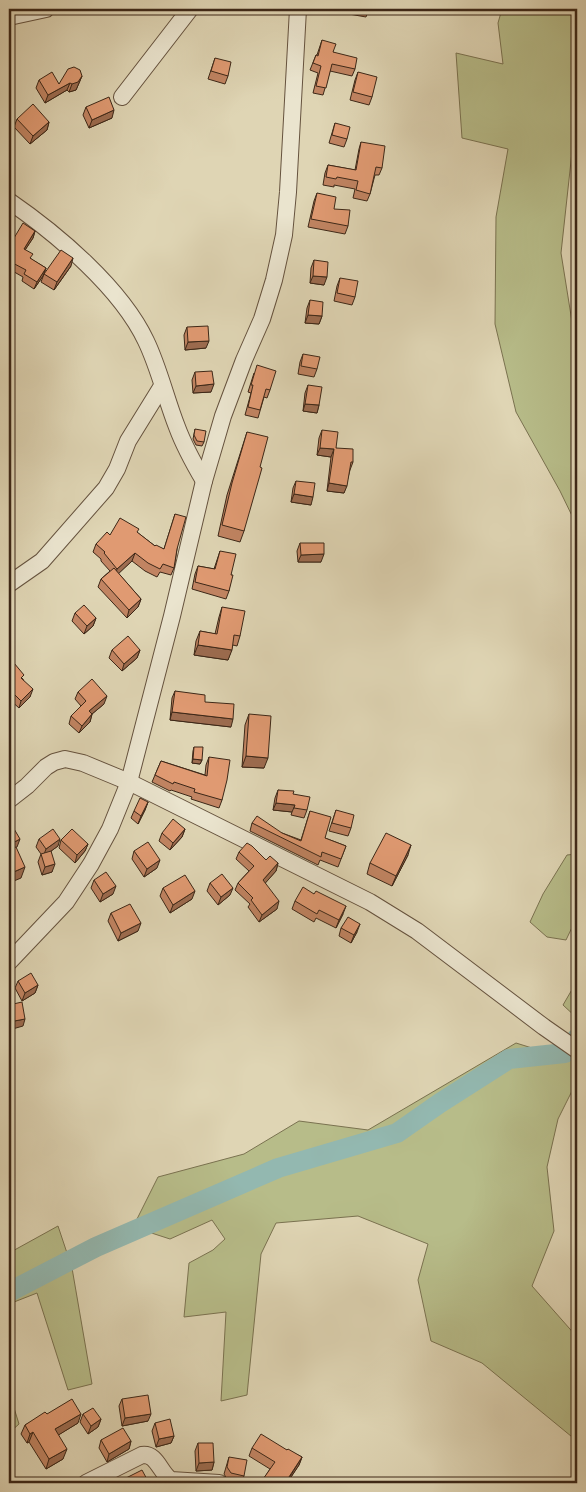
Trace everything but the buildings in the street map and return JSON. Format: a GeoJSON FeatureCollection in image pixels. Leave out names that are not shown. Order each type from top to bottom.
{"type":"FeatureCollection","features":[{"type":"Feature","properties":{"kind":"street"},"geometry":{"type":"LineString","coordinates":[[9,17],[46,9]]}},
{"type":"Feature","properties":{"kind":"street"},"geometry":{"type":"LineString","coordinates":[[122,96],[190,9]]}},
{"type":"Feature","properties":{"kind":"street"},"geometry":{"type":"LineString","coordinates":[[9,962],[66,902],[91,864],[110,828],[128,782],[170,626],[204,481],[223,416],[262,319],[274,280],[282,244],[288,192],[298,9]]}},
{"type":"Feature","properties":{"kind":"street"},"geometry":{"type":"LineString","coordinates":[[9,201],[61,242],[105,283],[136,323],[147,342],[177,428],[188,453],[204,481]]}},
{"type":"Feature","properties":{"kind":"street"},"geometry":{"type":"LineString","coordinates":[[9,584],[42,560],[106,488],[117,469],[128,441],[162,386]]}},
{"type":"Feature","properties":{"kind":"street"},"geometry":{"type":"LineString","coordinates":[[9,800],[22,791],[46,767],[54,762],[65,760],[83,763],[128,782],[370,902],[417,931],[577,1050]]}},
{"type":"Feature","properties":{"kind":"street"},"geometry":{"type":"LineString","coordinates":[[86,1483],[142,1455],[148,1454],[153,1456],[164,1476],[171,1480],[219,1483]]}},
{"type":"Feature","properties":{"kind":"green space"},"geometry":{"type":"Polygon","coordinates":[[[502,9],[577,9],[577,106],[561,253],[573,328],[577,336],[577,526],[560,491],[516,412],[495,324],[496,217],[508,149],[462,138],[456,53],[503,64],[498,23],[502,9]]]}},
{"type":"Feature","properties":{"kind":"green space"},"geometry":{"type":"Polygon","coordinates":[[[577,854],[577,917],[566,940],[547,937],[530,922],[543,894],[567,855],[577,854]]]}},
{"type":"Feature","properties":{"kind":"green space"},"geometry":{"type":"Polygon","coordinates":[[[577,981],[577,1018],[563,1005],[577,981]]]}},
{"type":"Feature","properties":{"kind":"green space"},"geometry":{"type":"Polygon","coordinates":[[[516,1043],[577,1062],[576,1083],[558,1119],[547,1167],[554,1231],[532,1286],[577,1337],[577,1441],[482,1363],[431,1341],[418,1280],[428,1244],[358,1216],[276,1223],[261,1254],[247,1395],[221,1401],[226,1312],[184,1317],[189,1263],[213,1250],[225,1239],[212,1220],[170,1239],[133,1227],[158,1177],[244,1154],[299,1121],[368,1130],[516,1043]]]}},
{"type":"Feature","properties":{"kind":"green space"},"geometry":{"type":"Polygon","coordinates":[[[58,1226],[72,1268],[92,1384],[68,1390],[37,1293],[9,1304],[9,1253],[58,1226]]]}},
{"type":"Feature","properties":{"kind":"green space"},"geometry":{"type":"Polygon","coordinates":[[[9,1392],[19,1424],[9,1433],[9,1392]]]}},
{"type":"Feature","properties":{"kind":"waterway"},"geometry":{"type":"LineString","coordinates":[[9,1292],[96,1247],[278,1168],[397,1133],[509,1059],[565,1053]]}}]}
